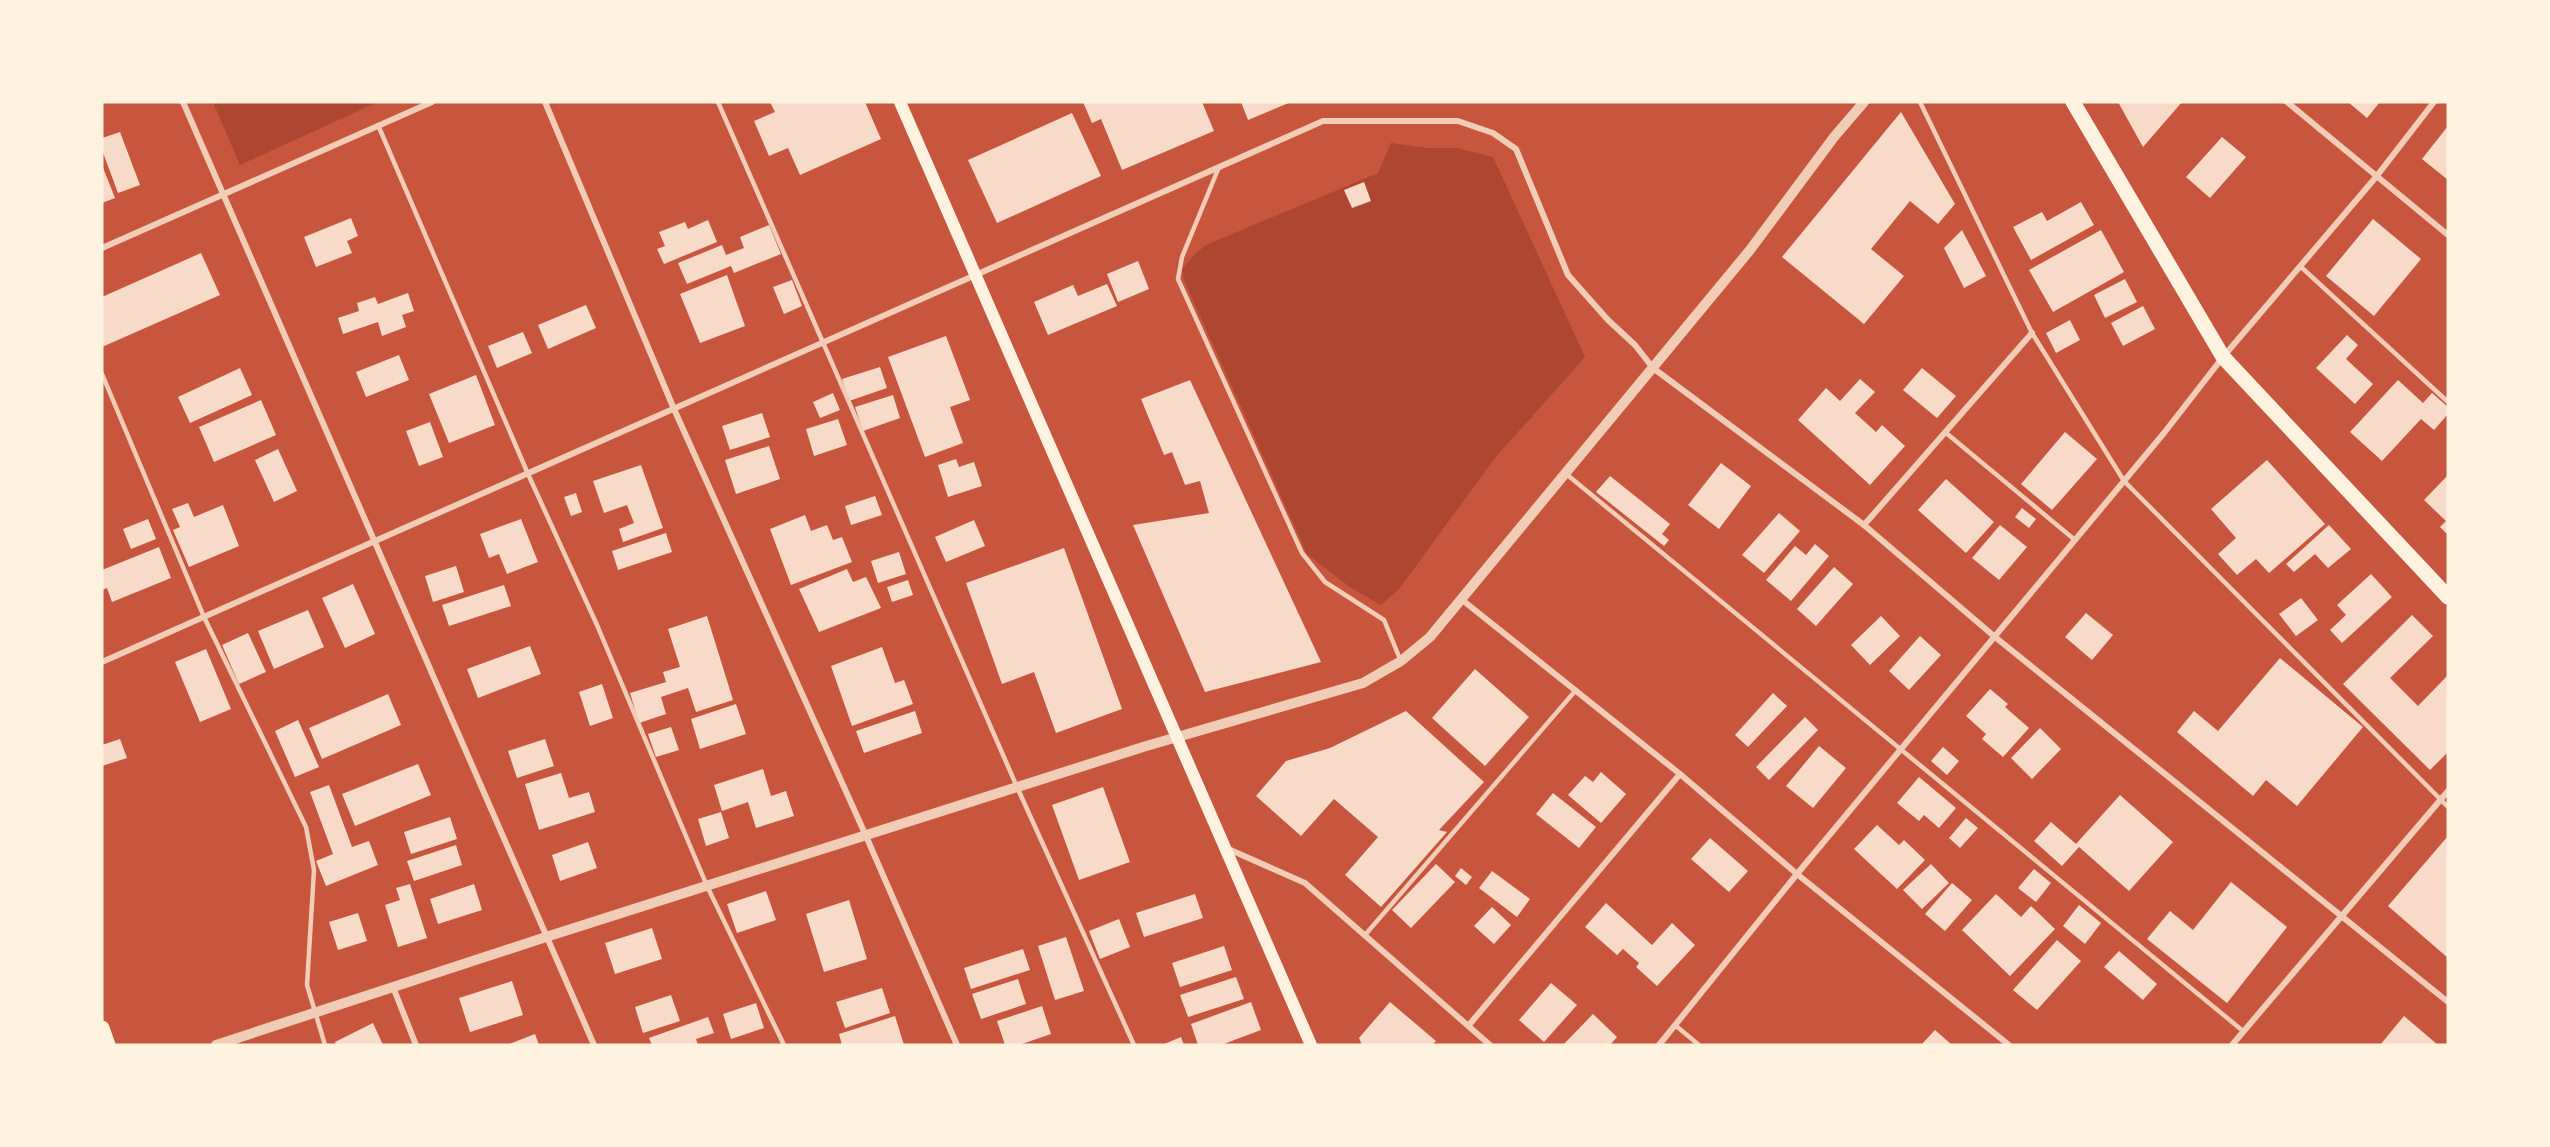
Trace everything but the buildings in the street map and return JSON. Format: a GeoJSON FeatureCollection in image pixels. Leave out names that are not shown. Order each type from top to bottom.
{"type":"FeatureCollection","features":[{"type":"Feature","properties":{"kind":"main road"},"geometry":{"type":"LineString","coordinates":[[900,102],[1311,1045]]}},
{"type":"Feature","properties":{"kind":"main road"},"geometry":{"type":"LineString","coordinates":[[2073,102],[2223,357],[2448,597]]}},
{"type":"Feature","properties":{"kind":"main road"},"geometry":{"type":"LineString","coordinates":[[102,1028],[108,1045]]}},
{"type":"Feature","properties":{"kind":"street"},"geometry":{"type":"LineString","coordinates":[[183,102],[594,1045]]}},
{"type":"Feature","properties":{"kind":"street"},"geometry":{"type":"LineString","coordinates":[[102,248],[432,102]]}},
{"type":"Feature","properties":{"kind":"street"},"geometry":{"type":"LineString","coordinates":[[545,102],[674,409],[866,836],[957,1045]]}},
{"type":"Feature","properties":{"kind":"street"},"geometry":{"type":"LineString","coordinates":[[216,1045],[546,937],[1177,737],[1363,683],[1401,661],[1430,637],[1750,250],[1834,137],[1864,102]]}},
{"type":"Feature","properties":{"kind":"street"},"geometry":{"type":"LineString","coordinates":[[2287,102],[2448,235]]}},
{"type":"Feature","properties":{"kind":"street"},"geometry":{"type":"LineString","coordinates":[[1659,1045],[1797,874],[2124,481],[2223,357],[2376,177],[2434,102]]}},
{"type":"Feature","properties":{"kind":"street"},"geometry":{"type":"LineString","coordinates":[[102,662],[1323,121],[1458,121],[1493,133],[1516,149],[1568,275],[1608,320],[1635,345],[1653,368],[1864,525],[1995,637],[2448,1002]]}},
{"type":"Feature","properties":{"kind":"street"},"geometry":{"type":"LineString","coordinates":[[1864,525],[2032,333]]}},
{"type":"Feature","properties":{"kind":"street"},"geometry":{"type":"LineString","coordinates":[[1461,599],[1680,774],[1797,874],[2009,1045]]}},
{"type":"Feature","properties":{"kind":"street"},"geometry":{"type":"LineString","coordinates":[[1469,1025],[1680,774]]}},
{"type":"Feature","properties":{"kind":"street"},"geometry":{"type":"LineString","coordinates":[[2232,1045],[2448,791]]}},
{"type":"Feature","properties":{"kind":"street"},"geometry":{"type":"LineString","coordinates":[[1225,848],[1305,883],[1490,1045]]}},
{"type":"Feature","properties":{"kind":"street"},"geometry":{"type":"LineString","coordinates":[[393,987],[416,1045]]}},
{"type":"Feature","properties":{"kind":"lane"},"geometry":{"type":"LineString","coordinates":[[718,102],[1017,788],[1134,1045]]}},
{"type":"Feature","properties":{"kind":"lane"},"geometry":{"type":"LineString","coordinates":[[1920,102],[2032,333],[2124,481],[2448,807]]}},
{"type":"Feature","properties":{"kind":"lane"},"geometry":{"type":"LineString","coordinates":[[378,125],[528,474],[597,625],[707,886],[784,1045]]}},
{"type":"Feature","properties":{"kind":"lane"},"geometry":{"type":"LineString","coordinates":[[1219,167],[1182,257],[1178,279],[1181,288],[1302,553],[1324,582],[1384,620],[1401,661]]}},
{"type":"Feature","properties":{"kind":"lane"},"geometry":{"type":"LineString","coordinates":[[2300,266],[2448,402]]}},
{"type":"Feature","properties":{"kind":"lane"},"geometry":{"type":"LineString","coordinates":[[102,374],[204,617],[306,828],[314,870],[307,985],[325,1045]]}},
{"type":"Feature","properties":{"kind":"lane"},"geometry":{"type":"LineString","coordinates":[[1945,432],[2075,540]]}},
{"type":"Feature","properties":{"kind":"lane"},"geometry":{"type":"LineString","coordinates":[[1565,473],[2243,1031]]}},
{"type":"Feature","properties":{"kind":"lane"},"geometry":{"type":"LineString","coordinates":[[1365,935],[1576,690]]}},
{"type":"Feature","properties":{"kind":"lane"},"geometry":{"type":"LineString","coordinates":[[1675,1025],[1699,1045]]}},
{"type":"Feature","properties":{"kind":"shaded area"},"geometry":{"type":"Polygon","coordinates":[[[213,102],[378,102],[240,165],[213,102]]]}},
{"type":"Feature","properties":{"kind":"shaded area"},"geometry":{"type":"Polygon","coordinates":[[[1391,143],[1428,148],[1457,148],[1493,157],[1585,357],[1495,458],[1399,589],[1381,605],[1351,588],[1307,554],[1184,280],[1182,269],[1206,245],[1378,173],[1391,143]]]}}]}
